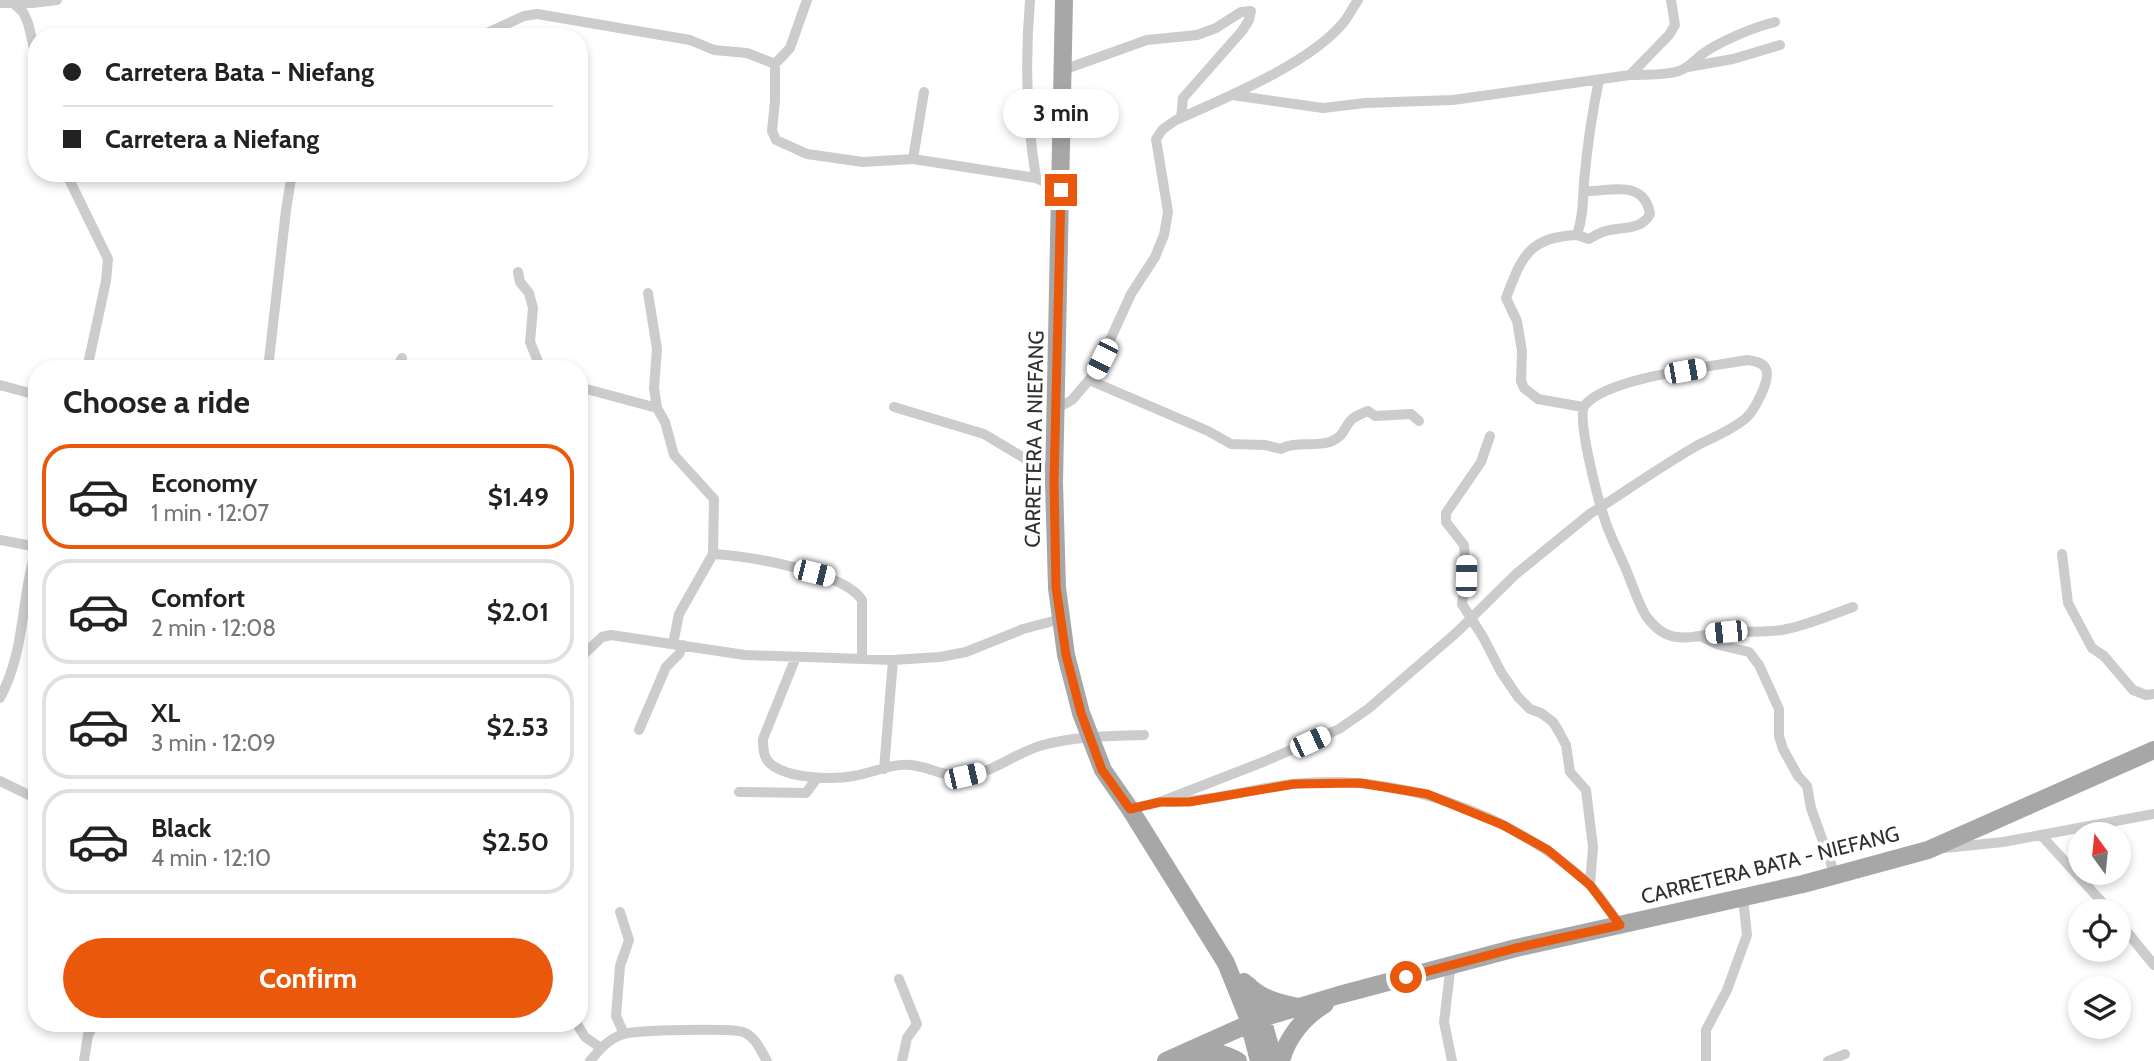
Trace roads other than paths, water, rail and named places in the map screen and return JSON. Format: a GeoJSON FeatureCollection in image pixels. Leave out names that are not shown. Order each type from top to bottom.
{"type":"FeatureCollection","features":[{"type":"Feature","properties":{"kind":"main road","name":"CARRETERA A NIEFANG"},"geometry":{"type":"LineString","coordinates":[[1064,0],[1054,540],[1066,655],[1089,737],[1102,770],[1232,968]]}},
{"type":"Feature","properties":{"kind":"main road","name":"CARRETERA BATA - NIEFANG"},"geometry":{"type":"LineString","coordinates":[[1174,1058],[1256,1020],[1451,964],[1743,898],[1928,850],[2154,750]]}},
{"type":"Feature","properties":{"kind":"main road"},"geometry":{"type":"LineString","coordinates":[[1232,968],[1242,1001],[1256,1020],[1274,1061]]}},
{"type":"Feature","properties":{"kind":"main road"},"geometry":{"type":"LineString","coordinates":[[1232,968],[1255,992],[1298,1007]]}},
{"type":"Feature","properties":{"kind":"main road"},"geometry":{"type":"LineString","coordinates":[[1232,968],[1254,999],[1259,1061]]}},
{"type":"Feature","properties":{"kind":"main road"},"geometry":{"type":"LineString","coordinates":[[1281,1061],[1293,1033],[1311,1013],[1339,995]]}},
{"type":"Feature","properties":{"kind":"main road"},"geometry":{"type":"LineString","coordinates":[[1229,1032],[1239,1024],[1242,1001]]}},
{"type":"Feature","properties":{"kind":"main road"},"geometry":{"type":"LineString","coordinates":[[1174,1058],[1212,1051],[1238,1061]]}},
{"type":"Feature","properties":{"kind":"street"},"geometry":{"type":"LineString","coordinates":[[7,2],[57,0]]}},
{"type":"Feature","properties":{"kind":"street"},"geometry":{"type":"LineString","coordinates":[[807,0],[790,48],[775,64],[772,131],[776,141],[795,150],[845,160],[863,162],[913,159],[1036,178],[1061,190]]}},
{"type":"Feature","properties":{"kind":"street"},"geometry":{"type":"LineString","coordinates":[[1030,0],[1026,44],[1027,103],[1036,178]]}},
{"type":"Feature","properties":{"kind":"street"},"geometry":{"type":"LineString","coordinates":[[1056,409],[1072,400],[1089,380],[1109,345],[1131,294],[1155,257],[1164,235],[1168,212],[1156,139],[1163,129],[1272,75],[1316,48],[1343,23],[1358,0]]}},
{"type":"Feature","properties":{"kind":"street"},"geometry":{"type":"LineString","coordinates":[[1630,75],[1669,35],[1675,24],[1671,0]]}},
{"type":"Feature","properties":{"kind":"street"},"geometry":{"type":"LineString","coordinates":[[7,2],[23,12],[29,28]]}},
{"type":"Feature","properties":{"kind":"street"},"geometry":{"type":"LineString","coordinates":[[1063,70],[1147,40],[1197,35],[1216,29],[1241,12],[1251,11],[1242,31],[1183,98],[1181,118]]}},
{"type":"Feature","properties":{"kind":"street"},"geometry":{"type":"LineString","coordinates":[[498,28],[524,16],[537,14],[680,38],[714,50],[761,57],[775,64]]}},
{"type":"Feature","properties":{"kind":"street"},"geometry":{"type":"LineString","coordinates":[[1688,67],[1702,54],[1759,26],[1775,22]]}},
{"type":"Feature","properties":{"kind":"street"},"geometry":{"type":"LineString","coordinates":[[1232,95],[1323,108],[1366,103],[1453,100],[1630,75],[1659,75],[1733,59],[1780,45]]}},
{"type":"Feature","properties":{"kind":"street"},"geometry":{"type":"LineString","coordinates":[[1577,235],[1584,210],[1590,132],[1599,80]]}},
{"type":"Feature","properties":{"kind":"street"},"geometry":{"type":"LineString","coordinates":[[913,159],[924,92]]}},
{"type":"Feature","properties":{"kind":"street"},"geometry":{"type":"LineString","coordinates":[[70,182],[108,259],[106,281],[89,360]]}},
{"type":"Feature","properties":{"kind":"street"},"geometry":{"type":"LineString","coordinates":[[269,360],[291,182]]}},
{"type":"Feature","properties":{"kind":"street"},"geometry":{"type":"LineString","coordinates":[[1583,407],[1538,399],[1524,388],[1521,381],[1522,351],[1517,321],[1506,298],[1516,273],[1528,252],[1537,243],[1555,237],[1577,235],[1589,239],[1608,230],[1633,228],[1648,219],[1650,214],[1643,198],[1633,191],[1621,187],[1604,192],[1584,191]]}},
{"type":"Feature","properties":{"kind":"street"},"geometry":{"type":"LineString","coordinates":[[518,272],[533,308],[530,342],[537,360]]}},
{"type":"Feature","properties":{"kind":"street"},"geometry":{"type":"LineString","coordinates":[[639,730],[666,667],[679,654],[679,614],[713,554],[714,499],[674,455],[665,422],[657,408],[654,388],[657,349],[648,293]]}},
{"type":"Feature","properties":{"kind":"street"},"geometry":{"type":"LineString","coordinates":[[1130,809],[1160,802],[1263,762],[1339,729],[1368,709],[1516,574],[1601,507],[1746,418],[1756,407],[1766,369],[1759,362],[1747,360],[1648,377],[1619,385],[1597,395],[1583,407],[1581,420],[1601,507],[1607,526],[1647,617],[1664,634],[1677,638],[1785,629],[1853,607]]}},
{"type":"Feature","properties":{"kind":"street"},"geometry":{"type":"LineString","coordinates":[[1089,380],[1208,430],[1231,444],[1265,445],[1281,449],[1289,444],[1314,445],[1331,441],[1343,434],[1353,419],[1367,411],[1375,416],[1411,414],[1419,421]]}},
{"type":"Feature","properties":{"kind":"street"},"geometry":{"type":"LineString","coordinates":[[0,384],[28,392]]}},
{"type":"Feature","properties":{"kind":"street"},"geometry":{"type":"LineString","coordinates":[[588,389],[657,408]]}},
{"type":"Feature","properties":{"kind":"street"},"geometry":{"type":"LineString","coordinates":[[894,407],[984,434],[1029,461],[1054,471]]}},
{"type":"Feature","properties":{"kind":"street"},"geometry":{"type":"LineString","coordinates":[[1490,436],[1481,462],[1446,513],[1446,522],[1464,545],[1466,576],[1462,604],[1483,637],[1500,672],[1518,697],[1530,709],[1541,713],[1552,722],[1558,730],[1566,745],[1570,772],[1587,790],[1593,847],[1590,885]]}},
{"type":"Feature","properties":{"kind":"street"},"geometry":{"type":"LineString","coordinates":[[0,540],[28,545]]}},
{"type":"Feature","properties":{"kind":"street"},"geometry":{"type":"LineString","coordinates":[[713,554],[752,558],[829,577],[846,585],[862,600],[863,659]]}},
{"type":"Feature","properties":{"kind":"street"},"geometry":{"type":"LineString","coordinates":[[2062,554],[2068,603],[2092,648],[2104,656],[2133,690],[2146,695],[2154,694]]}},
{"type":"Feature","properties":{"kind":"street"},"geometry":{"type":"LineString","coordinates":[[0,698],[21,641],[28,606]]}},
{"type":"Feature","properties":{"kind":"street"},"geometry":{"type":"LineString","coordinates":[[588,651],[603,637],[611,635],[744,655],[893,660],[940,657],[967,652],[1023,629],[1061,620]]}},
{"type":"Feature","properties":{"kind":"street"},"geometry":{"type":"LineString","coordinates":[[1698,635],[1719,645],[1749,652],[1759,665],[1779,709],[1779,736],[1783,748],[1798,776],[1807,786],[1811,808],[1835,875]]}},
{"type":"Feature","properties":{"kind":"street"},"geometry":{"type":"LineString","coordinates":[[796,657],[767,723],[763,739],[763,751],[768,761],[783,772],[817,778],[853,777],[912,765],[947,776],[965,776],[984,772],[1045,744],[1089,737],[1144,735]]}},
{"type":"Feature","properties":{"kind":"street"},"geometry":{"type":"LineString","coordinates":[[884,769],[893,660]]}},
{"type":"Feature","properties":{"kind":"street"},"geometry":{"type":"LineString","coordinates":[[739,792],[806,793],[817,778]]}},
{"type":"Feature","properties":{"kind":"street"},"geometry":{"type":"LineString","coordinates":[[0,781],[28,795]]}},
{"type":"Feature","properties":{"kind":"street"},"geometry":{"type":"LineString","coordinates":[[1160,802],[1189,802],[1294,784],[1360,783],[1427,794],[1503,825],[1548,850],[1590,885],[1620,925]]}},
{"type":"Feature","properties":{"kind":"street"},"geometry":{"type":"LineString","coordinates":[[1928,850],[2003,842],[2154,814]]}},
{"type":"Feature","properties":{"kind":"street"},"geometry":{"type":"LineString","coordinates":[[2041,835],[2100,899]]}},
{"type":"Feature","properties":{"kind":"street"},"geometry":{"type":"LineString","coordinates":[[1706,1061],[1706,1030],[1727,990],[1747,935],[1743,898]]}},
{"type":"Feature","properties":{"kind":"street"},"geometry":{"type":"LineString","coordinates":[[620,912],[629,940],[620,966],[616,1016],[624,1034]]}},
{"type":"Feature","properties":{"kind":"street"},"geometry":{"type":"LineString","coordinates":[[2131,937],[2154,965]]}},
{"type":"Feature","properties":{"kind":"street"},"geometry":{"type":"LineString","coordinates":[[1451,964],[1444,1022],[1452,1061]]}},
{"type":"Feature","properties":{"kind":"street"},"geometry":{"type":"LineString","coordinates":[[899,979],[917,1024],[907,1038],[902,1061]]}},
{"type":"Feature","properties":{"kind":"street"},"geometry":{"type":"LineString","coordinates":[[590,1061],[601,1048],[624,1034],[712,1031],[744,1032],[753,1038],[767,1061]]}},
{"type":"Feature","properties":{"kind":"street"},"geometry":{"type":"LineString","coordinates":[[84,1061],[90,1032]]}},
{"type":"Feature","properties":{"kind":"street"},"geometry":{"type":"LineString","coordinates":[[583,1032],[601,1048]]}},
{"type":"Feature","properties":{"kind":"street"},"geometry":{"type":"LineString","coordinates":[[1828,1061],[1845,1054]]}}]}
